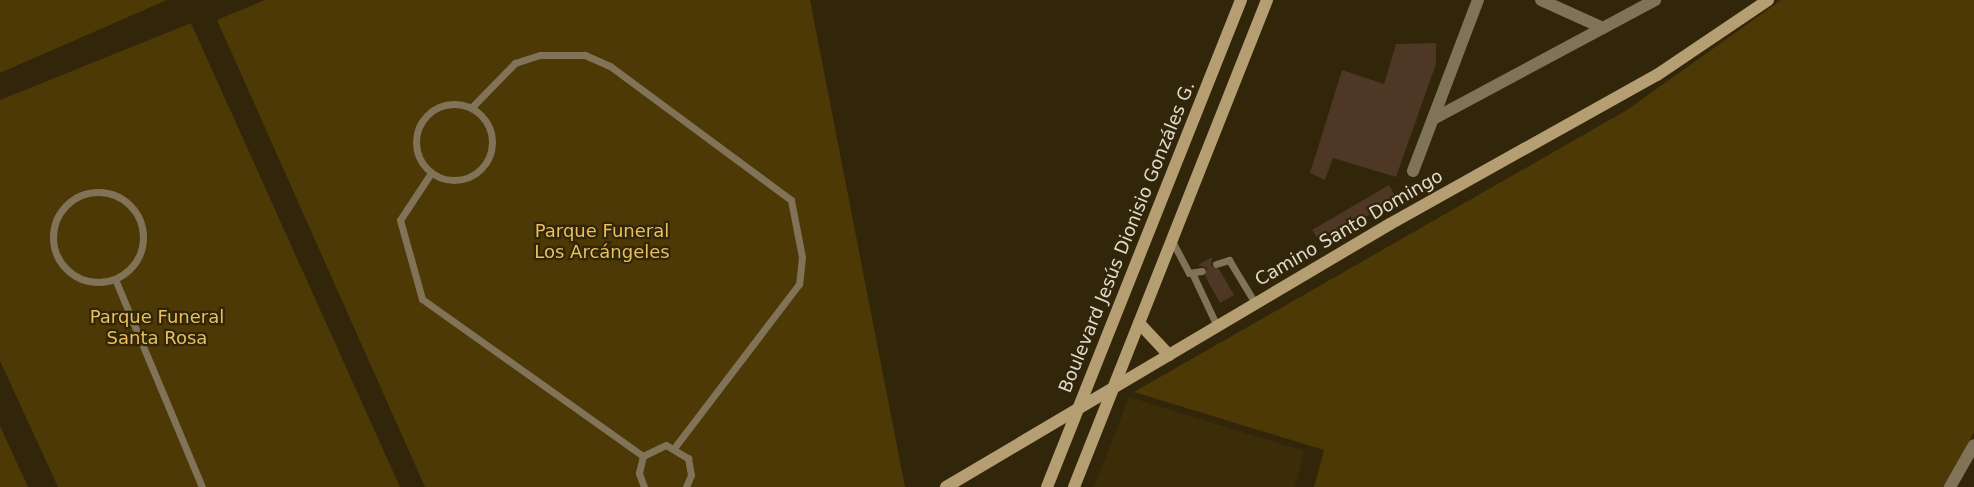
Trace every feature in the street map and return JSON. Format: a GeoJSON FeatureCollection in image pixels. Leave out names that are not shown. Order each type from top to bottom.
{"type":"FeatureCollection","features":[{"type":"Feature","properties":{"kind":"main road","name":"Boulevard Jesús Dionisio Gonzáles G."},"geometry":{"type":"LineString","coordinates":[[1047,487],[1241,0]]}},
{"type":"Feature","properties":{"kind":"main road"},"geometry":{"type":"LineString","coordinates":[[1074,487],[1267,0]]}},
{"type":"Feature","properties":{"kind":"main road","name":"Camino Santo Domingo"},"geometry":{"type":"LineString","coordinates":[[946,487],[1255,303],[1657,75],[1768,0]]}},
{"type":"Feature","properties":{"kind":"main road"},"geometry":{"type":"LineString","coordinates":[[1139,323],[1169,355]]}},
{"type":"Feature","properties":{"kind":"street"},"geometry":{"type":"LineString","coordinates":[[1413,171],[1478,0]]}},
{"type":"Feature","properties":{"kind":"street"},"geometry":{"type":"LineString","coordinates":[[1541,0],[1603,28]]}},
{"type":"Feature","properties":{"kind":"street"},"geometry":{"type":"LineString","coordinates":[[1435,118],[1655,0]]}},
{"type":"Feature","properties":{"kind":"street"},"geometry":{"type":"LineString","coordinates":[[1950,487],[1974,445]]}},
{"type":"Feature","properties":{"kind":"lane"},"geometry":{"type":"LineString","coordinates":[[472,106],[490,129],[485,164],[454,180],[431,173],[416,151],[419,125],[438,107],[472,106],[515,63],[540,55],[585,55],[610,66],[790,200],[802,257],[799,284],[675,447]]}},
{"type":"Feature","properties":{"kind":"lane"},"geometry":{"type":"LineString","coordinates":[[431,173],[400,220],[422,299],[644,456]]}},
{"type":"Feature","properties":{"kind":"lane"},"geometry":{"type":"LineString","coordinates":[[113,194],[137,213],[143,228],[138,259],[115,279],[92,282],[70,273],[53,246],[58,216],[82,195],[113,194]]}},
{"type":"Feature","properties":{"kind":"lane"},"geometry":{"type":"LineString","coordinates":[[1172,241],[1193,275],[1217,326]]}},
{"type":"Feature","properties":{"kind":"lane"},"geometry":{"type":"LineString","coordinates":[[1216,264],[1229,260],[1255,303]]}},
{"type":"Feature","properties":{"kind":"lane"},"geometry":{"type":"LineString","coordinates":[[1193,275],[1202,271]]}},
{"type":"Feature","properties":{"kind":"lane"},"geometry":{"type":"LineString","coordinates":[[115,279],[202,487]]}},
{"type":"Feature","properties":{"kind":"lane"},"geometry":{"type":"LineString","coordinates":[[644,487],[639,473],[644,456],[657,447],[675,447],[691,466],[686,487]]}},
{"type":"Feature","properties":{"kind":"shaded area"},"geometry":{"type":"Polygon","coordinates":[[[1129,397],[1304,451],[1295,487],[1094,487],[1129,397]]]}},
{"type":"Feature","properties":{"kind":"green space"},"geometry":{"type":"Polygon","coordinates":[[[0,0],[167,0],[0,73],[0,0]]]}},
{"type":"Feature","properties":{"kind":"green space","name":"Parque Funeral Los Arcángeles"},"geometry":{"type":"Polygon","coordinates":[[[265,0],[810,0],[905,487],[425,487],[217,20],[265,0]]]}},
{"type":"Feature","properties":{"kind":"green space"},"geometry":{"type":"Polygon","coordinates":[[[1781,0],[1974,0],[1974,432],[1946,487],[1314,487],[1324,450],[1134,392],[1627,110],[1781,0]]]}},
{"type":"Feature","properties":{"kind":"green space","name":"Parque Funeral Santa Rosa"},"geometry":{"type":"Polygon","coordinates":[[[191,23],[400,487],[58,487],[0,361],[0,100],[191,23]]]}},
{"type":"Feature","properties":{"kind":"green space"},"geometry":{"type":"Polygon","coordinates":[[[0,426],[28,487],[0,487],[0,426]]]}},
{"type":"Feature","properties":{"kind":"building"},"geometry":{"type":"Polygon","coordinates":[[[1436,43],[1436,64],[1396,177],[1333,158],[1325,180],[1310,173],[1342,70],[1384,84],[1396,44],[1436,43]]]}},
{"type":"Feature","properties":{"kind":"building"},"geometry":{"type":"Polygon","coordinates":[[[1389,185],[1396,198],[1322,244],[1312,230],[1389,185]]]}},
{"type":"Feature","properties":{"kind":"building"},"geometry":{"type":"Polygon","coordinates":[[[1212,257],[1211,266],[1219,269],[1234,295],[1220,303],[1205,276],[1207,268],[1198,265],[1212,257]]]}}]}
